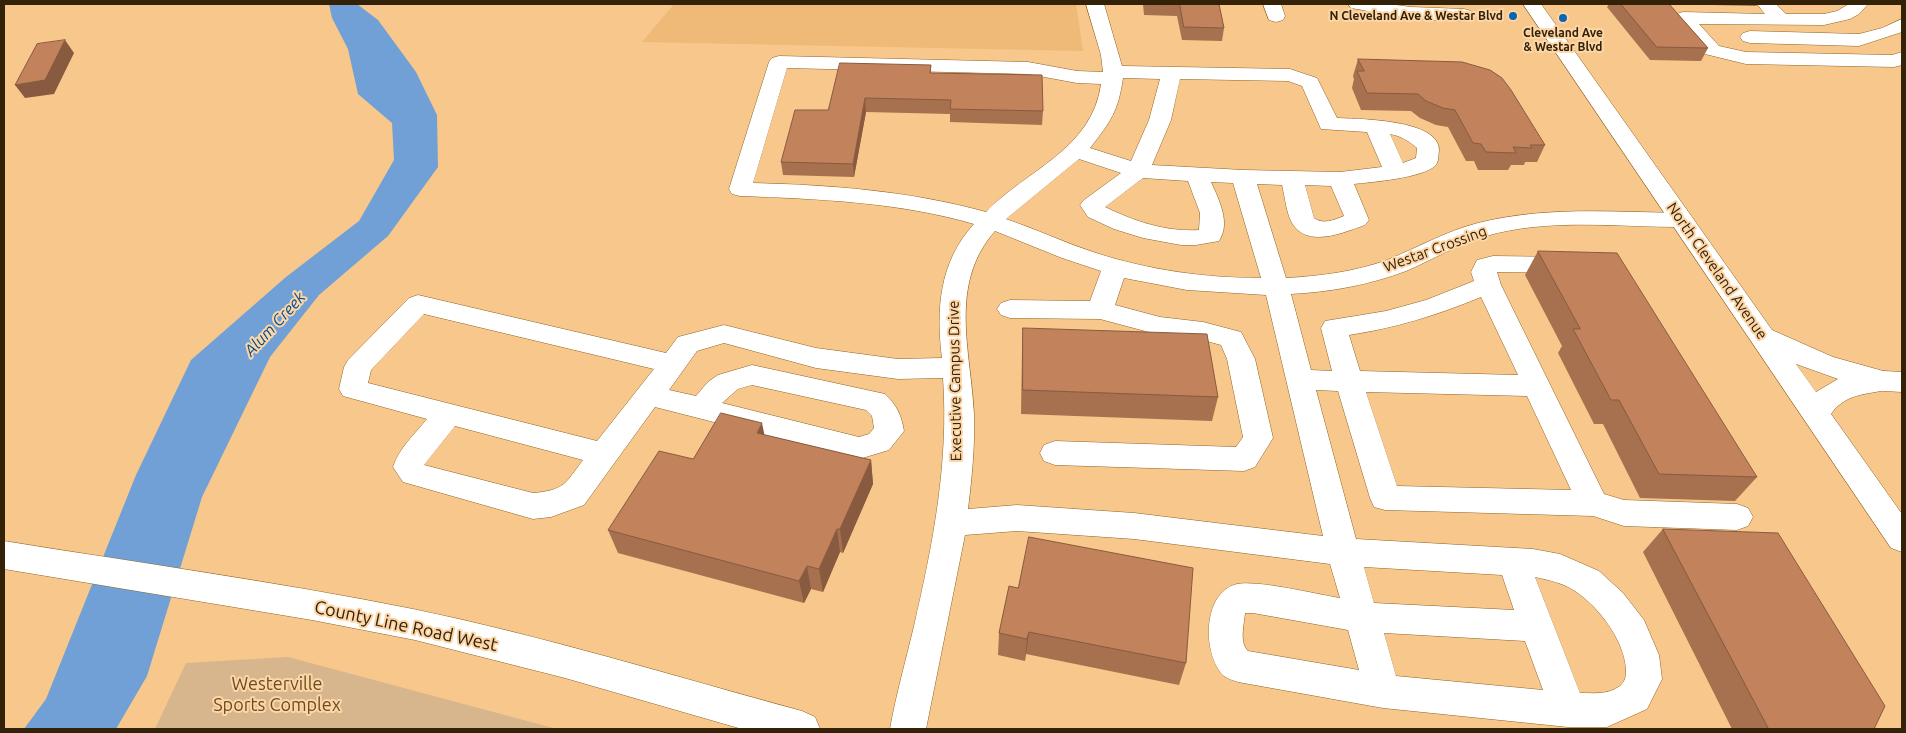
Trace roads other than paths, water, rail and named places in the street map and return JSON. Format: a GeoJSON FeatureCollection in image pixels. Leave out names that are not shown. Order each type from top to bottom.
{"type":"FeatureCollection","features":[{"type":"Feature","properties":{"kind":"street","name":"Executive Campus Drive"},"geometry":{"type":"LineString","coordinates":[[908,729],[952,523],[959,446],[959,391],[952,321],[954,291],[967,251],[989,221],[1011,200],[1057,168],[1076,151],[1096,127],[1106,108],[1113,76],[1110,54],[1098,22],[1095,4]]}},
{"type":"Feature","properties":{"kind":"street"},"geometry":{"type":"LineString","coordinates":[[1357,4],[1393,7],[1411,13],[1464,15]]}},
{"type":"Feature","properties":{"kind":"street","name":"North Cleveland Avenue"},"geometry":{"type":"LineString","coordinates":[[1532,4],[1902,539]]}},
{"type":"Feature","properties":{"kind":"street"},"geometry":{"type":"LineString","coordinates":[[1766,4],[1781,20]]}},
{"type":"Feature","properties":{"kind":"street"},"geometry":{"type":"LineString","coordinates":[[1902,24],[1861,8],[1830,18],[1816,20],[1683,18],[1712,50],[1746,58],[1894,61],[1902,58]]}},
{"type":"Feature","properties":{"kind":"street"},"geometry":{"type":"LineString","coordinates":[[1699,36],[1859,40],[1889,32],[1902,24]]}},
{"type":"Feature","properties":{"kind":"street","name":"Westar Crossing"},"geometry":{"type":"LineString","coordinates":[[1113,76],[1077,78],[1028,68],[779,62],[740,189],[846,193],[926,204],[989,221],[1115,267],[1156,277],[1217,285],[1276,286],[1342,280],[1384,269],[1479,230],[1530,221],[1573,219],[1682,220]]}},
{"type":"Feature","properties":{"kind":"street"},"geometry":{"type":"LineString","coordinates":[[1076,151],[1138,171],[1244,177],[1340,179],[1396,172],[1427,161],[1428,147],[1421,139],[1398,128],[1329,124],[1310,82],[1290,75],[1171,74],[1113,76]]}},
{"type":"Feature","properties":{"kind":"street"},"geometry":{"type":"LineString","coordinates":[[1171,74],[1160,120],[1138,171],[1092,204],[1096,212],[1136,228],[1169,236],[1195,238],[1210,236],[1212,213],[1197,175]]}},
{"type":"Feature","properties":{"kind":"street"},"geometry":{"type":"LineString","coordinates":[[1375,126],[1396,172]]}},
{"type":"Feature","properties":{"kind":"street"},"geometry":{"type":"LineString","coordinates":[[1244,177],[1276,286],[1343,552],[1383,691]]}},
{"type":"Feature","properties":{"kind":"street"},"geometry":{"type":"LineString","coordinates":[[1292,178],[1303,221],[1307,226],[1316,230],[1325,230],[1357,220],[1340,179]]}},
{"type":"Feature","properties":{"kind":"street"},"geometry":{"type":"LineString","coordinates":[[1585,265],[1493,264],[1486,266],[1484,272],[1488,285],[1593,503]]}},
{"type":"Feature","properties":{"kind":"street"},"geometry":{"type":"LineString","coordinates":[[1100,310],[1115,267]]}},
{"type":"Feature","properties":{"kind":"street"},"geometry":{"type":"LineString","coordinates":[[1488,285],[1434,306],[1386,320],[1334,328],[1385,498],[1593,503],[1624,513],[1737,517]]}},
{"type":"Feature","properties":{"kind":"street"},"geometry":{"type":"LineString","coordinates":[[604,454],[352,389],[358,367],[418,304],[673,364]]}},
{"type":"Feature","properties":{"kind":"street"},"geometry":{"type":"LineString","coordinates":[[1010,309],[1100,310],[1160,326],[1203,331],[1232,339],[1241,359],[1258,438],[1244,459],[1055,453]]}},
{"type":"Feature","properties":{"kind":"street"},"geometry":{"type":"LineString","coordinates":[[448,414],[410,460],[408,467],[414,474],[533,506],[551,504],[573,496],[688,344],[724,334],[816,358],[898,369],[956,368]]}},
{"type":"Feature","properties":{"kind":"street"},"geometry":{"type":"LineString","coordinates":[[1760,334],[1788,350],[1819,364],[1893,382]]}},
{"type":"Feature","properties":{"kind":"street"},"geometry":{"type":"LineString","coordinates":[[648,395],[702,409],[859,448],[879,442],[889,431],[886,412],[875,401],[752,375],[735,378],[718,386],[702,409]]}},
{"type":"Feature","properties":{"kind":"street"},"geometry":{"type":"LineString","coordinates":[[1299,380],[1537,386]]}},
{"type":"Feature","properties":{"kind":"street"},"geometry":{"type":"LineString","coordinates":[[1816,415],[1820,405],[1837,390],[1858,383],[1893,382]]}},
{"type":"Feature","properties":{"kind":"street"},"geometry":{"type":"LineString","coordinates":[[952,523],[1018,518],[1134,526],[1343,552],[1533,562],[1560,568],[1587,581],[1611,603],[1632,631],[1642,655],[1644,679],[1634,697],[1607,710],[1568,710],[1383,691],[1238,666],[1230,658],[1226,649],[1229,607],[1237,599],[1253,598],[1362,617],[1537,626]]}},
{"type":"Feature","properties":{"kind":"street","name":"County Line Road West"},"geometry":{"type":"LineString","coordinates":[[7,555],[312,605],[415,625],[565,662],[802,729]]}},
{"type":"Feature","properties":{"kind":"street"},"geometry":{"type":"LineString","coordinates":[[1513,561],[1568,710]]}},
{"type":"Feature","properties":{"kind":"water","name":"Alum Creek"},"geometry":{"type":"Polygon","coordinates":[[[329,4],[357,4],[378,20],[416,72],[437,115],[438,167],[388,236],[319,295],[270,357],[202,497],[147,676],[116,729],[24,729],[46,699],[136,475],[191,360],[286,277],[359,221],[394,160],[392,123],[358,94],[348,49],[332,18],[329,4]]]}},
{"type":"Feature","properties":{"kind":"place","name":"N Cleveland Ave & Westar Blvd"},"geometry":{"type":"Point","coordinates":[1513,16]}},
{"type":"Feature","properties":{"kind":"place","name":"Cleveland Ave & Westar Blvd"},"geometry":{"type":"Point","coordinates":[1563,18]}},
{"type":"Feature","properties":{"kind":"park label","name":"Westerville Sports Complex"},"geometry":{"type":"Point","coordinates":[277,694]}}]}
